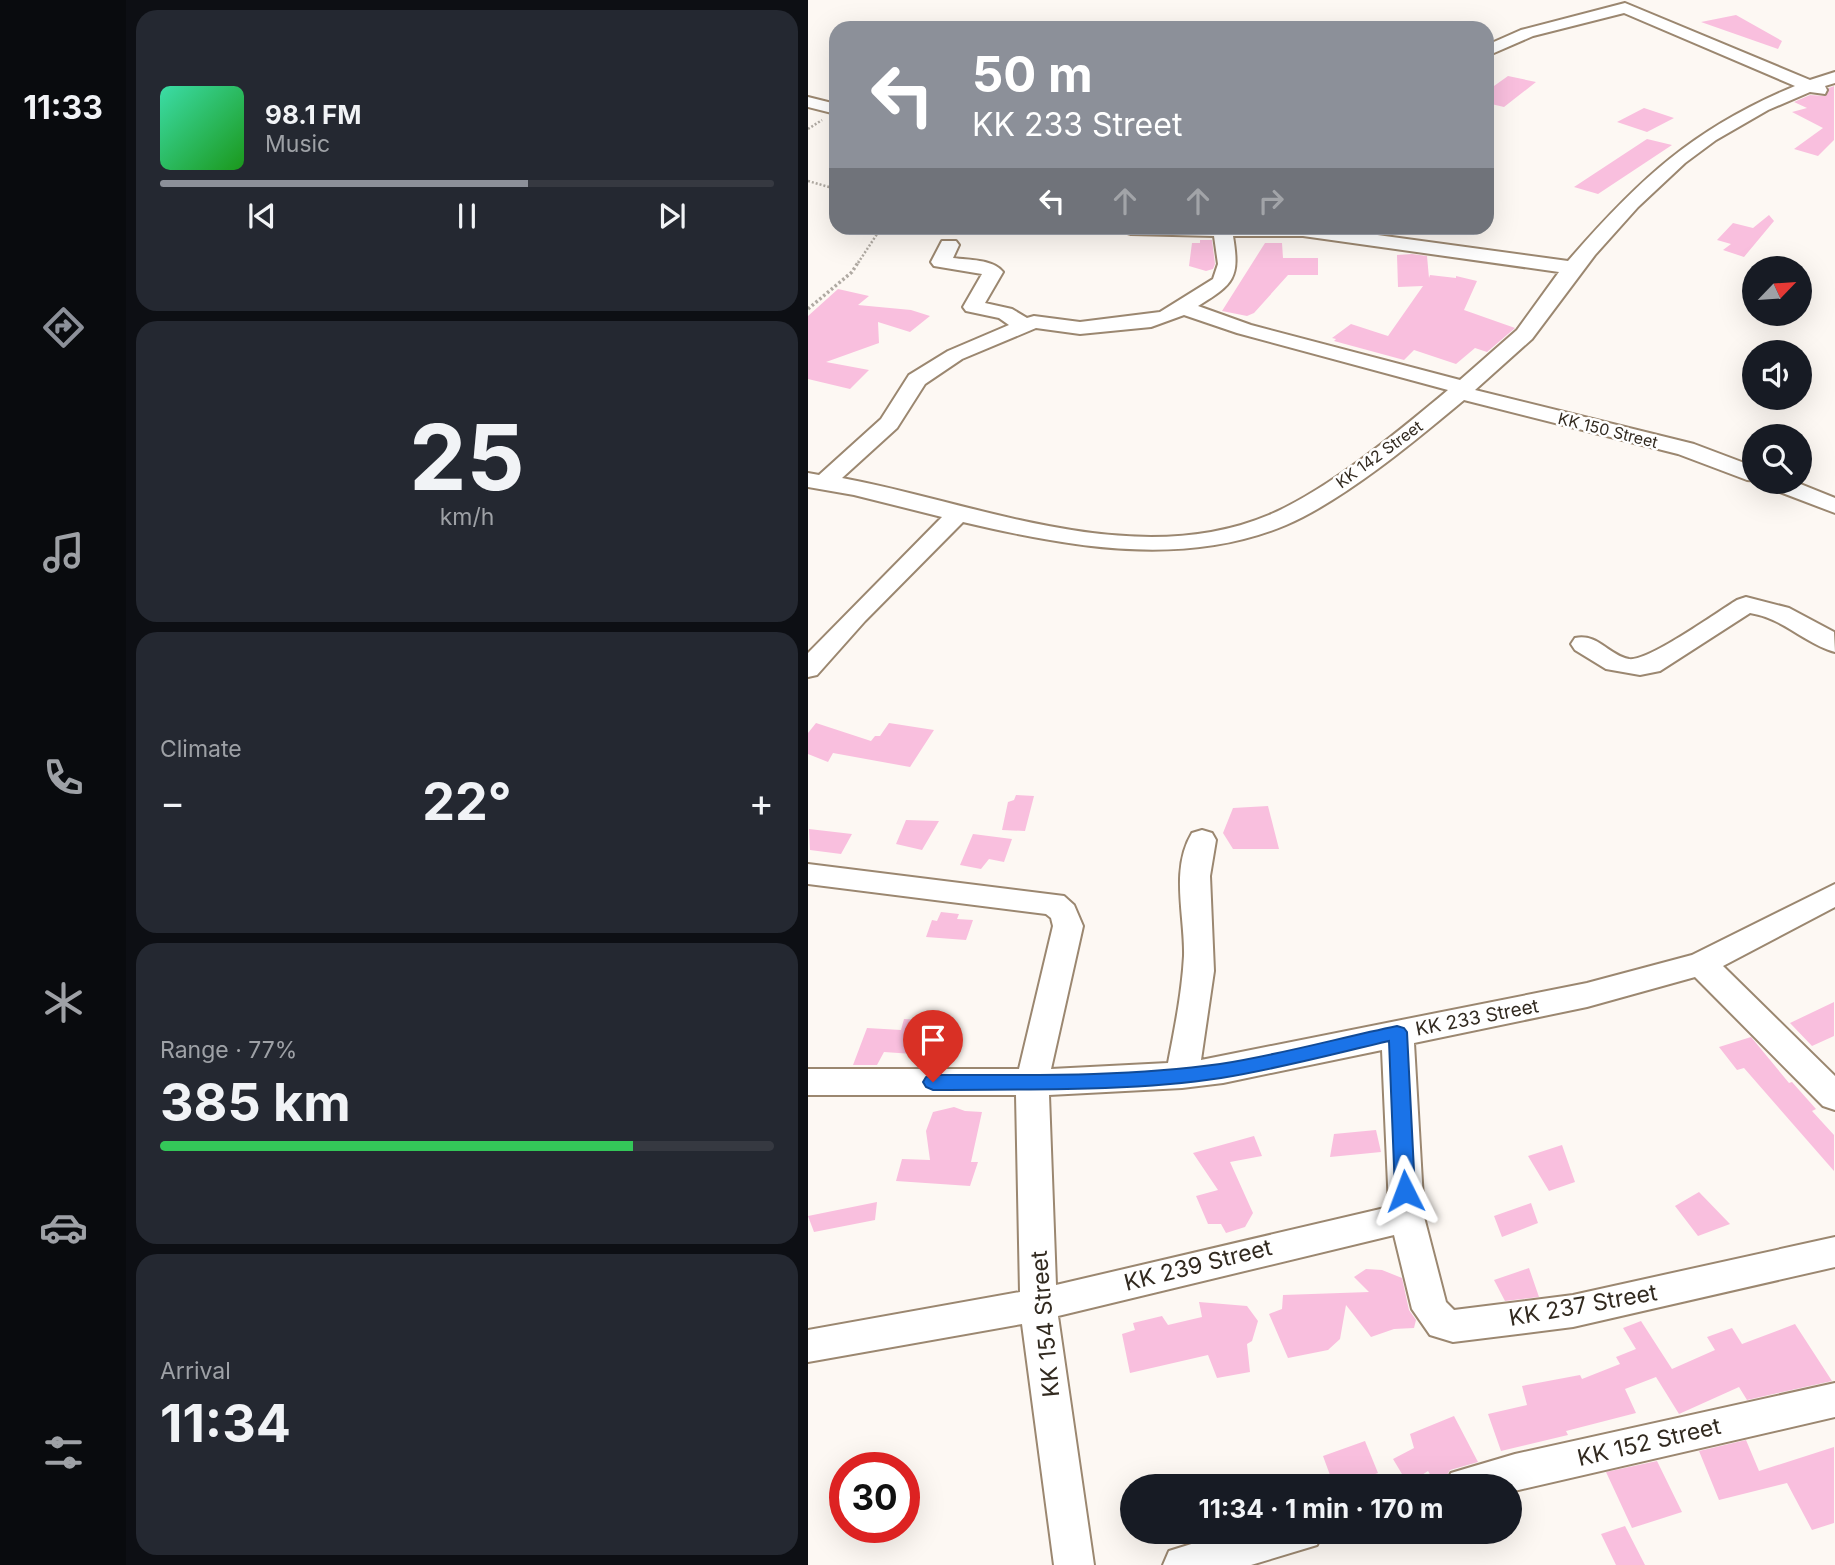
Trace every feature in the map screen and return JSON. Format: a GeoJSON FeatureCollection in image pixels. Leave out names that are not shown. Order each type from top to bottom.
{"type":"FeatureCollection","features":[{"type":"Feature","properties":{"kind":"street"},"geometry":{"type":"LineString","coordinates":[[1494,48],[1535,31],[1624,4],[1835,96]]}},
{"type":"Feature","properties":{"kind":"street","name":"KK 142 Street"},"geometry":{"type":"LineString","coordinates":[[816,481],[1085,540],[1166,543],[1208,538],[1277,520],[1377,458],[1462,390],[1533,327],[1573,268],[1624,209],[1697,145],[1761,108],[1808,86],[1835,77]]}},
{"type":"Feature","properties":{"kind":"street"},"geometry":{"type":"LineString","coordinates":[[808,102],[829,107]]}},
{"type":"Feature","properties":{"kind":"street"},"geometry":{"type":"LineString","coordinates":[[816,481],[889,423],[917,380],[955,355],[1024,325],[1038,322],[1079,328],[1139,324],[1160,319],[1182,307],[1222,282],[1228,264],[1223,235]]}},
{"type":"Feature","properties":{"kind":"street"},"geometry":{"type":"LineString","coordinates":[[1345,235],[1573,268]]}},
{"type":"Feature","properties":{"kind":"street"},"geometry":{"type":"LineString","coordinates":[[949,245],[941,262],[993,272],[973,307],[1005,313],[1024,325]]}},
{"type":"Feature","properties":{"kind":"street","name":"KK 150 Street"},"geometry":{"type":"LineString","coordinates":[[1182,307],[1244,329],[1665,443],[1742,470]]}},
{"type":"Feature","properties":{"kind":"street"},"geometry":{"type":"LineString","coordinates":[[1805,494],[1835,506]]}},
{"type":"Feature","properties":{"kind":"street"},"geometry":{"type":"LineString","coordinates":[[808,670],[856,616],[959,513]]}},
{"type":"Feature","properties":{"kind":"street"},"geometry":{"type":"LineString","coordinates":[[1584,644],[1623,668],[1636,669],[1651,665],[1746,605],[1781,614],[1835,644]]}},
{"type":"Feature","properties":{"kind":"street"},"geometry":{"type":"LineString","coordinates":[[1182,1075],[1195,1003],[1199,936],[1193,878],[1195,860],[1202,840]]}},
{"type":"Feature","properties":{"kind":"street","name":"KK 154 Street"},"geometry":{"type":"LineString","coordinates":[[808,874],[1053,904],[1061,908],[1068,926],[1032,1082],[1038,1305],[1074,1565]]}},
{"type":"Feature","properties":{"kind":"street","name":"KK 233 Street"},"geometry":{"type":"LineString","coordinates":[[808,1082],[1032,1082],[1182,1075],[1223,1070],[1397,1032],[1587,995],[1701,964],[1835,894]]}},
{"type":"Feature","properties":{"kind":"street"},"geometry":{"type":"LineString","coordinates":[[1701,964],[1835,1097]]}},
{"type":"Feature","properties":{"kind":"street"},"geometry":{"type":"LineString","coordinates":[[1397,1032],[1407,1217]]}},
{"type":"Feature","properties":{"kind":"street","name":"KK 237 Street"},"geometry":{"type":"LineString","coordinates":[[1407,1217],[1430,1308],[1443,1324],[1453,1326],[1573,1311],[1835,1252]]}},
{"type":"Feature","properties":{"kind":"street","name":"KK 239 Street"},"geometry":{"type":"LineString","coordinates":[[808,1346],[1038,1305],[1407,1217]]}},
{"type":"Feature","properties":{"kind":"street","name":"KK 152 Street"},"geometry":{"type":"LineString","coordinates":[[1507,1474],[1835,1400]]}},
{"type":"Feature","properties":{"kind":"street"},"geometry":{"type":"LineString","coordinates":[[1183,1565],[1257,1544]]}},
{"type":"Feature","properties":{"kind":"path"},"geometry":{"type":"LineString","coordinates":[[808,181],[829,187]]}},
{"type":"Feature","properties":{"kind":"path"},"geometry":{"type":"LineString","coordinates":[[808,309],[852,272],[876,235]]}},
{"type":"Feature","properties":{"kind":"building"},"geometry":{"type":"Polygon","coordinates":[[[1736,15],[1782,41],[1778,49],[1701,22],[1736,15]]]}},
{"type":"Feature","properties":{"kind":"building"},"geometry":{"type":"Polygon","coordinates":[[[1508,76],[1536,82],[1504,107],[1494,105],[1494,86],[1508,76]]]}},
{"type":"Feature","properties":{"kind":"building"},"geometry":{"type":"Polygon","coordinates":[[[1834,86],[1834,140],[1818,156],[1794,149],[1823,128],[1792,112],[1807,108],[1794,102],[1810,95],[1826,96],[1829,88],[1834,86]]]}},
{"type":"Feature","properties":{"kind":"building"},"geometry":{"type":"Polygon","coordinates":[[[1644,108],[1674,118],[1647,132],[1617,122],[1644,108]]]}},
{"type":"Feature","properties":{"kind":"building"},"geometry":{"type":"Polygon","coordinates":[[[1647,139],[1672,145],[1598,194],[1574,187],[1647,139]]]}},
{"type":"Feature","properties":{"kind":"building"},"geometry":{"type":"Polygon","coordinates":[[[1769,215],[1774,221],[1745,256],[1723,250],[1731,244],[1717,240],[1733,223],[1753,228],[1769,215]]]}},
{"type":"Feature","properties":{"kind":"building"},"geometry":{"type":"Polygon","coordinates":[[[1200,240],[1212,240],[1215,264],[1213,269],[1206,271],[1189,266],[1192,243],[1200,243],[1200,240]]]}},
{"type":"Feature","properties":{"kind":"building"},"geometry":{"type":"Polygon","coordinates":[[[1265,243],[1282,243],[1283,258],[1318,258],[1318,275],[1288,275],[1254,313],[1247,316],[1222,311],[1265,243]]]}},
{"type":"Feature","properties":{"kind":"building"},"geometry":{"type":"Polygon","coordinates":[[[1397,255],[1427,256],[1429,278],[1430,275],[1456,276],[1477,281],[1464,310],[1515,328],[1487,352],[1475,348],[1456,364],[1414,350],[1404,360],[1334,341],[1336,339],[1332,338],[1351,324],[1388,336],[1423,286],[1398,287],[1397,255]]]}},
{"type":"Feature","properties":{"kind":"building"},"geometry":{"type":"Polygon","coordinates":[[[838,289],[869,296],[858,305],[911,310],[930,316],[910,332],[878,322],[879,343],[826,362],[869,370],[850,389],[808,379],[808,316],[838,289]]]}},
{"type":"Feature","properties":{"kind":"building"},"geometry":{"type":"Polygon","coordinates":[[[816,723],[871,741],[875,736],[880,736],[889,723],[934,730],[910,767],[833,753],[828,762],[808,754],[808,733],[816,723]]]}},
{"type":"Feature","properties":{"kind":"building"},"geometry":{"type":"Polygon","coordinates":[[[1016,795],[1034,796],[1025,831],[1002,830],[1008,802],[1014,800],[1016,795]]]}},
{"type":"Feature","properties":{"kind":"building"},"geometry":{"type":"Polygon","coordinates":[[[1268,806],[1279,849],[1233,849],[1223,833],[1233,808],[1268,806]]]}},
{"type":"Feature","properties":{"kind":"building"},"geometry":{"type":"Polygon","coordinates":[[[906,820],[939,821],[922,850],[896,844],[906,820]]]}},
{"type":"Feature","properties":{"kind":"building"},"geometry":{"type":"Polygon","coordinates":[[[809,829],[852,834],[841,854],[810,850],[809,829]]]}},
{"type":"Feature","properties":{"kind":"building"},"geometry":{"type":"Polygon","coordinates":[[[973,834],[1012,839],[1004,862],[989,859],[981,869],[960,865],[973,834]]]}},
{"type":"Feature","properties":{"kind":"building"},"geometry":{"type":"Polygon","coordinates":[[[941,912],[959,914],[957,919],[973,920],[966,940],[926,937],[932,920],[937,921],[941,912]]]}},
{"type":"Feature","properties":{"kind":"building"},"geometry":{"type":"Polygon","coordinates":[[[1834,1002],[1834,1036],[1812,1046],[1790,1023],[1834,1002]]]}},
{"type":"Feature","properties":{"kind":"building"},"geometry":{"type":"Polygon","coordinates":[[[904,1019],[939,1021],[931,1048],[915,1047],[913,1054],[884,1052],[877,1065],[853,1065],[867,1028],[901,1030],[904,1019]]]}},
{"type":"Feature","properties":{"kind":"building"},"geometry":{"type":"Polygon","coordinates":[[[1751,1037],[1789,1083],[1792,1082],[1816,1109],[1812,1111],[1834,1135],[1834,1171],[1744,1068],[1737,1070],[1719,1047],[1751,1037]]]}},
{"type":"Feature","properties":{"kind":"building"},"geometry":{"type":"Polygon","coordinates":[[[954,1107],[982,1112],[971,1162],[978,1162],[970,1186],[896,1181],[902,1159],[930,1160],[926,1131],[933,1112],[954,1107]]]}},
{"type":"Feature","properties":{"kind":"building"},"geometry":{"type":"Polygon","coordinates":[[[1376,1130],[1381,1152],[1330,1157],[1334,1134],[1376,1130]]]}},
{"type":"Feature","properties":{"kind":"building"},"geometry":{"type":"Polygon","coordinates":[[[1254,1136],[1262,1156],[1230,1162],[1253,1213],[1245,1227],[1226,1233],[1221,1224],[1208,1224],[1196,1196],[1218,1190],[1193,1153],[1254,1136]]]}},
{"type":"Feature","properties":{"kind":"building"},"geometry":{"type":"Polygon","coordinates":[[[1562,1145],[1575,1182],[1549,1191],[1528,1156],[1562,1145]]]}},
{"type":"Feature","properties":{"kind":"building"},"geometry":{"type":"Polygon","coordinates":[[[1699,1192],[1730,1224],[1698,1236],[1675,1206],[1699,1192]]]}},
{"type":"Feature","properties":{"kind":"building"},"geometry":{"type":"Polygon","coordinates":[[[877,1202],[875,1220],[814,1232],[808,1216],[877,1202]]]}},
{"type":"Feature","properties":{"kind":"building"},"geometry":{"type":"Polygon","coordinates":[[[1531,1203],[1538,1223],[1502,1237],[1494,1216],[1531,1203]]]}},
{"type":"Feature","properties":{"kind":"building"},"geometry":{"type":"Polygon","coordinates":[[[1529,1268],[1539,1297],[1505,1301],[1494,1280],[1529,1268]]]}},
{"type":"Feature","properties":{"kind":"building"},"geometry":{"type":"Polygon","coordinates":[[[1366,1269],[1382,1270],[1402,1278],[1409,1310],[1416,1320],[1414,1328],[1394,1329],[1371,1337],[1346,1305],[1340,1339],[1328,1350],[1288,1358],[1269,1314],[1282,1309],[1283,1295],[1369,1292],[1354,1277],[1366,1269]]]}},
{"type":"Feature","properties":{"kind":"building"},"geometry":{"type":"Polygon","coordinates":[[[1199,1302],[1247,1306],[1258,1321],[1252,1341],[1247,1344],[1250,1372],[1217,1378],[1208,1355],[1130,1373],[1122,1334],[1135,1330],[1133,1323],[1162,1316],[1168,1325],[1202,1317],[1199,1302]]]}},
{"type":"Feature","properties":{"kind":"building"},"geometry":{"type":"Polygon","coordinates":[[[1641,1321],[1672,1369],[1715,1350],[1707,1337],[1732,1328],[1742,1344],[1795,1324],[1832,1381],[1747,1400],[1739,1387],[1679,1414],[1656,1377],[1625,1389],[1636,1413],[1566,1431],[1568,1435],[1501,1451],[1488,1414],[1527,1405],[1522,1386],[1580,1375],[1582,1379],[1620,1364],[1616,1357],[1636,1349],[1623,1328],[1641,1321]]]}},
{"type":"Feature","properties":{"kind":"building"},"geometry":{"type":"Polygon","coordinates":[[[1454,1416],[1478,1462],[1450,1470],[1448,1474],[1430,1474],[1428,1471],[1423,1474],[1402,1474],[1393,1459],[1414,1448],[1410,1434],[1454,1416]]]}},
{"type":"Feature","properties":{"kind":"building"},"geometry":{"type":"Polygon","coordinates":[[[1746,1440],[1759,1471],[1834,1447],[1834,1523],[1812,1530],[1787,1483],[1719,1500],[1699,1451],[1746,1440]]]}},
{"type":"Feature","properties":{"kind":"building"},"geometry":{"type":"Polygon","coordinates":[[[1365,1441],[1378,1473],[1330,1474],[1323,1456],[1365,1441]]]}},
{"type":"Feature","properties":{"kind":"building"},"geometry":{"type":"Polygon","coordinates":[[[1657,1461],[1682,1512],[1632,1528],[1606,1472],[1657,1461]]]}},
{"type":"Feature","properties":{"kind":"building"},"geometry":{"type":"Polygon","coordinates":[[[1625,1526],[1645,1565],[1616,1565],[1601,1534],[1625,1526]]]}},
{"type":"Feature","properties":{"kind":"route"},"geometry":{"type":"LineString","coordinates":[[933,1082],[1032,1082],[1182,1075],[1223,1070],[1397,1032],[1405,1191]]}}]}
